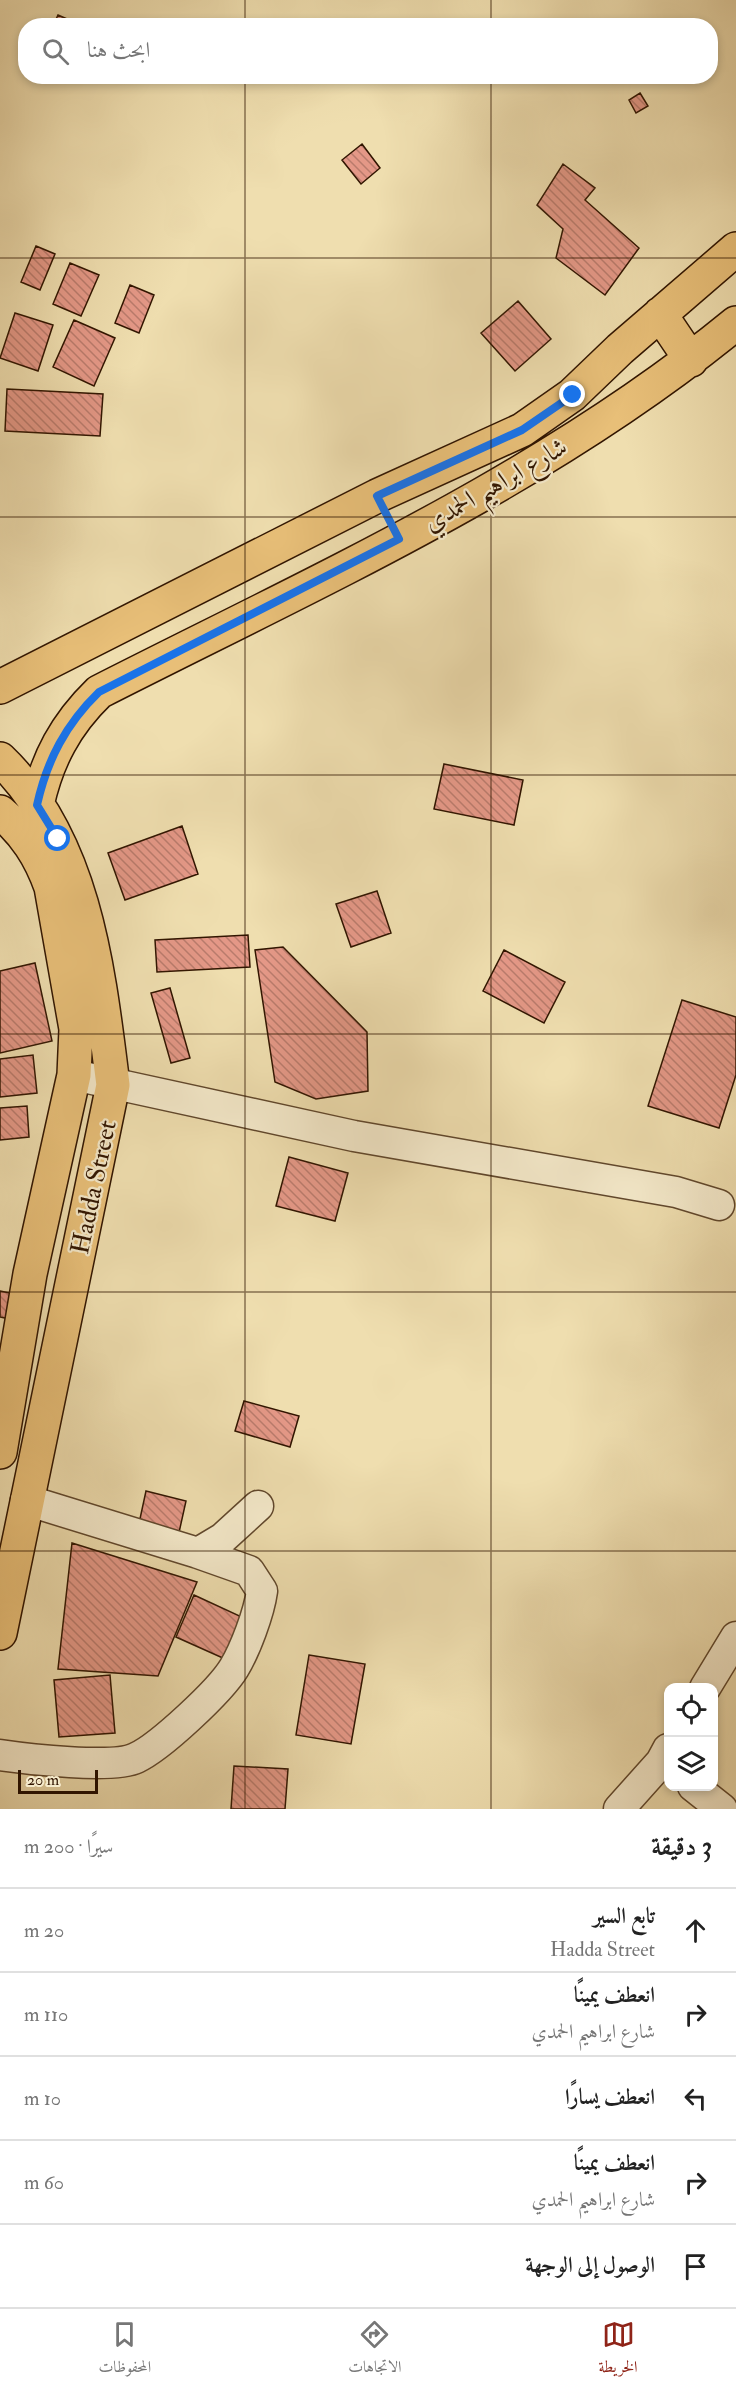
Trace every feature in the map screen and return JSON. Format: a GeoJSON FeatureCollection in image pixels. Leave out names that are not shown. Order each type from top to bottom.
{"type":"FeatureCollection","features":[{"type":"Feature","properties":{"kind":"main road","name":"شارع ابراهيم الحمدي"},"geometry":{"type":"LineString","coordinates":[[0,687],[377,496],[522,430],[573,395],[660,314],[736,249]]}},
{"type":"Feature","properties":{"kind":"main road"},"geometry":{"type":"LineString","coordinates":[[660,314],[691,360]]}},
{"type":"Feature","properties":{"kind":"main road","name":"شارع ابراهيم الحمدي"},"geometry":{"type":"LineString","coordinates":[[37,805],[41,785],[56,748],[82,709],[99,692],[399,539],[542,459],[627,405],[691,360],[736,323]]}},
{"type":"Feature","properties":{"kind":"main road"},"geometry":{"type":"LineString","coordinates":[[377,496],[399,539]]}},
{"type":"Feature","properties":{"kind":"main road","name":"Hadda Street"},"geometry":{"type":"LineString","coordinates":[[0,759],[37,805],[58,839],[86,924],[105,1022],[113,1085],[0,1633]]}},
{"type":"Feature","properties":{"kind":"main road","name":"Hadda Street"},"geometry":{"type":"LineString","coordinates":[[0,812],[26,837],[45,869],[51,887],[76,1029],[74,1075],[30,1274],[0,1452]]}},
{"type":"Feature","properties":{"kind":"street"},"geometry":{"type":"LineString","coordinates":[[74,1075],[354,1136],[676,1192],[719,1205]]}},
{"type":"Feature","properties":{"kind":"street"},"geometry":{"type":"LineString","coordinates":[[0,1755],[82,1763],[135,1759],[185,1721],[234,1669],[260,1605],[262,1591],[249,1572],[198,1553],[26,1500]]}},
{"type":"Feature","properties":{"kind":"street"},"geometry":{"type":"LineString","coordinates":[[198,1553],[223,1538],[258,1506]]}},
{"type":"Feature","properties":{"kind":"street"},"geometry":{"type":"LineString","coordinates":[[708,1683],[736,1637]]}},
{"type":"Feature","properties":{"kind":"street"},"geometry":{"type":"LineString","coordinates":[[620,1809],[664,1762]]}},
{"type":"Feature","properties":{"kind":"street"},"geometry":{"type":"LineString","coordinates":[[700,1791],[723,1809]]}},
{"type":"Feature","properties":{"kind":"building"},"geometry":{"type":"Polygon","coordinates":[[[640,93],[648,106],[636,113],[629,100],[640,93]]]}},
{"type":"Feature","properties":{"kind":"building"},"geometry":{"type":"Polygon","coordinates":[[[362,144],[380,168],[361,184],[342,160],[362,144]]]}},
{"type":"Feature","properties":{"kind":"building"},"geometry":{"type":"Polygon","coordinates":[[[563,164],[595,188],[585,200],[639,248],[605,295],[556,258],[563,229],[537,205],[563,164]]]}},
{"type":"Feature","properties":{"kind":"building"},"geometry":{"type":"Polygon","coordinates":[[[36,246],[55,254],[40,290],[21,282],[36,246]]]}},
{"type":"Feature","properties":{"kind":"building"},"geometry":{"type":"Polygon","coordinates":[[[70,263],[99,275],[81,316],[53,304],[70,263]]]}},
{"type":"Feature","properties":{"kind":"building"},"geometry":{"type":"Polygon","coordinates":[[[130,285],[154,295],[139,333],[115,323],[130,285]]]}},
{"type":"Feature","properties":{"kind":"building"},"geometry":{"type":"Polygon","coordinates":[[[518,301],[551,339],[515,371],[481,333],[518,301]]]}},
{"type":"Feature","properties":{"kind":"building"},"geometry":{"type":"Polygon","coordinates":[[[15,313],[53,325],[38,371],[0,358],[15,313]]]}},
{"type":"Feature","properties":{"kind":"building"},"geometry":{"type":"Polygon","coordinates":[[[74,320],[115,338],[94,386],[53,367],[74,320]]]}},
{"type":"Feature","properties":{"kind":"building"},"geometry":{"type":"Polygon","coordinates":[[[7,389],[103,394],[100,436],[5,431],[7,389]]]}},
{"type":"Feature","properties":{"kind":"building"},"geometry":{"type":"Polygon","coordinates":[[[444,764],[523,780],[514,825],[434,809],[444,764]]]}},
{"type":"Feature","properties":{"kind":"building"},"geometry":{"type":"Polygon","coordinates":[[[182,826],[198,874],[125,900],[108,853],[182,826]]]}},
{"type":"Feature","properties":{"kind":"building"},"geometry":{"type":"Polygon","coordinates":[[[377,891],[391,933],[351,947],[336,904],[377,891]]]}},
{"type":"Feature","properties":{"kind":"building"},"geometry":{"type":"Polygon","coordinates":[[[248,935],[250,967],[157,972],[155,940],[248,935]]]}},
{"type":"Feature","properties":{"kind":"building"},"geometry":{"type":"Polygon","coordinates":[[[283,947],[367,1032],[368,1091],[316,1099],[275,1082],[255,950],[283,947]]]}},
{"type":"Feature","properties":{"kind":"building"},"geometry":{"type":"Polygon","coordinates":[[[504,950],[565,982],[544,1023],[483,991],[504,950]]]}},
{"type":"Feature","properties":{"kind":"building"},"geometry":{"type":"Polygon","coordinates":[[[35,963],[52,1041],[0,1053],[0,971],[35,963]]]}},
{"type":"Feature","properties":{"kind":"building"},"geometry":{"type":"Polygon","coordinates":[[[170,988],[190,1058],[171,1063],[151,993],[170,988]]]}},
{"type":"Feature","properties":{"kind":"building"},"geometry":{"type":"Polygon","coordinates":[[[682,1000],[736,1017],[736,1075],[719,1128],[648,1106],[682,1000]]]}},
{"type":"Feature","properties":{"kind":"building"},"geometry":{"type":"Polygon","coordinates":[[[33,1055],[37,1093],[0,1097],[0,1059],[33,1055]]]}},
{"type":"Feature","properties":{"kind":"building"},"geometry":{"type":"Polygon","coordinates":[[[27,1106],[29,1137],[0,1140],[0,1108],[27,1106]]]}},
{"type":"Feature","properties":{"kind":"building"},"geometry":{"type":"Polygon","coordinates":[[[289,1157],[348,1173],[335,1221],[276,1206],[289,1157]]]}},
{"type":"Feature","properties":{"kind":"building"},"geometry":{"type":"Polygon","coordinates":[[[0,1291],[15,1294],[10,1319],[0,1317],[0,1291]]]}},
{"type":"Feature","properties":{"kind":"building"},"geometry":{"type":"Polygon","coordinates":[[[244,1401],[299,1416],[290,1447],[235,1431],[244,1401]]]}},
{"type":"Feature","properties":{"kind":"building"},"geometry":{"type":"Polygon","coordinates":[[[146,1491],[186,1501],[178,1537],[138,1528],[146,1491]]]}},
{"type":"Feature","properties":{"kind":"building"},"geometry":{"type":"Polygon","coordinates":[[[72,1543],[197,1582],[158,1676],[58,1669],[72,1543]]]}},
{"type":"Feature","properties":{"kind":"building"},"geometry":{"type":"Polygon","coordinates":[[[194,1595],[244,1618],[225,1659],[176,1637],[194,1595]]]}},
{"type":"Feature","properties":{"kind":"building"},"geometry":{"type":"Polygon","coordinates":[[[309,1655],[365,1664],[351,1744],[296,1735],[309,1655]]]}},
{"type":"Feature","properties":{"kind":"building"},"geometry":{"type":"Polygon","coordinates":[[[110,1675],[115,1733],[59,1737],[54,1680],[110,1675]]]}},
{"type":"Feature","properties":{"kind":"building"},"geometry":{"type":"Polygon","coordinates":[[[234,1766],[288,1769],[285,1809],[231,1809],[234,1766]]]}},
{"type":"Feature","properties":{"kind":"route"},"geometry":{"type":"LineString","coordinates":[[58,839],[37,805],[41,785],[56,748],[68,728],[99,692],[399,539],[377,496],[522,430],[573,395]]}}]}
